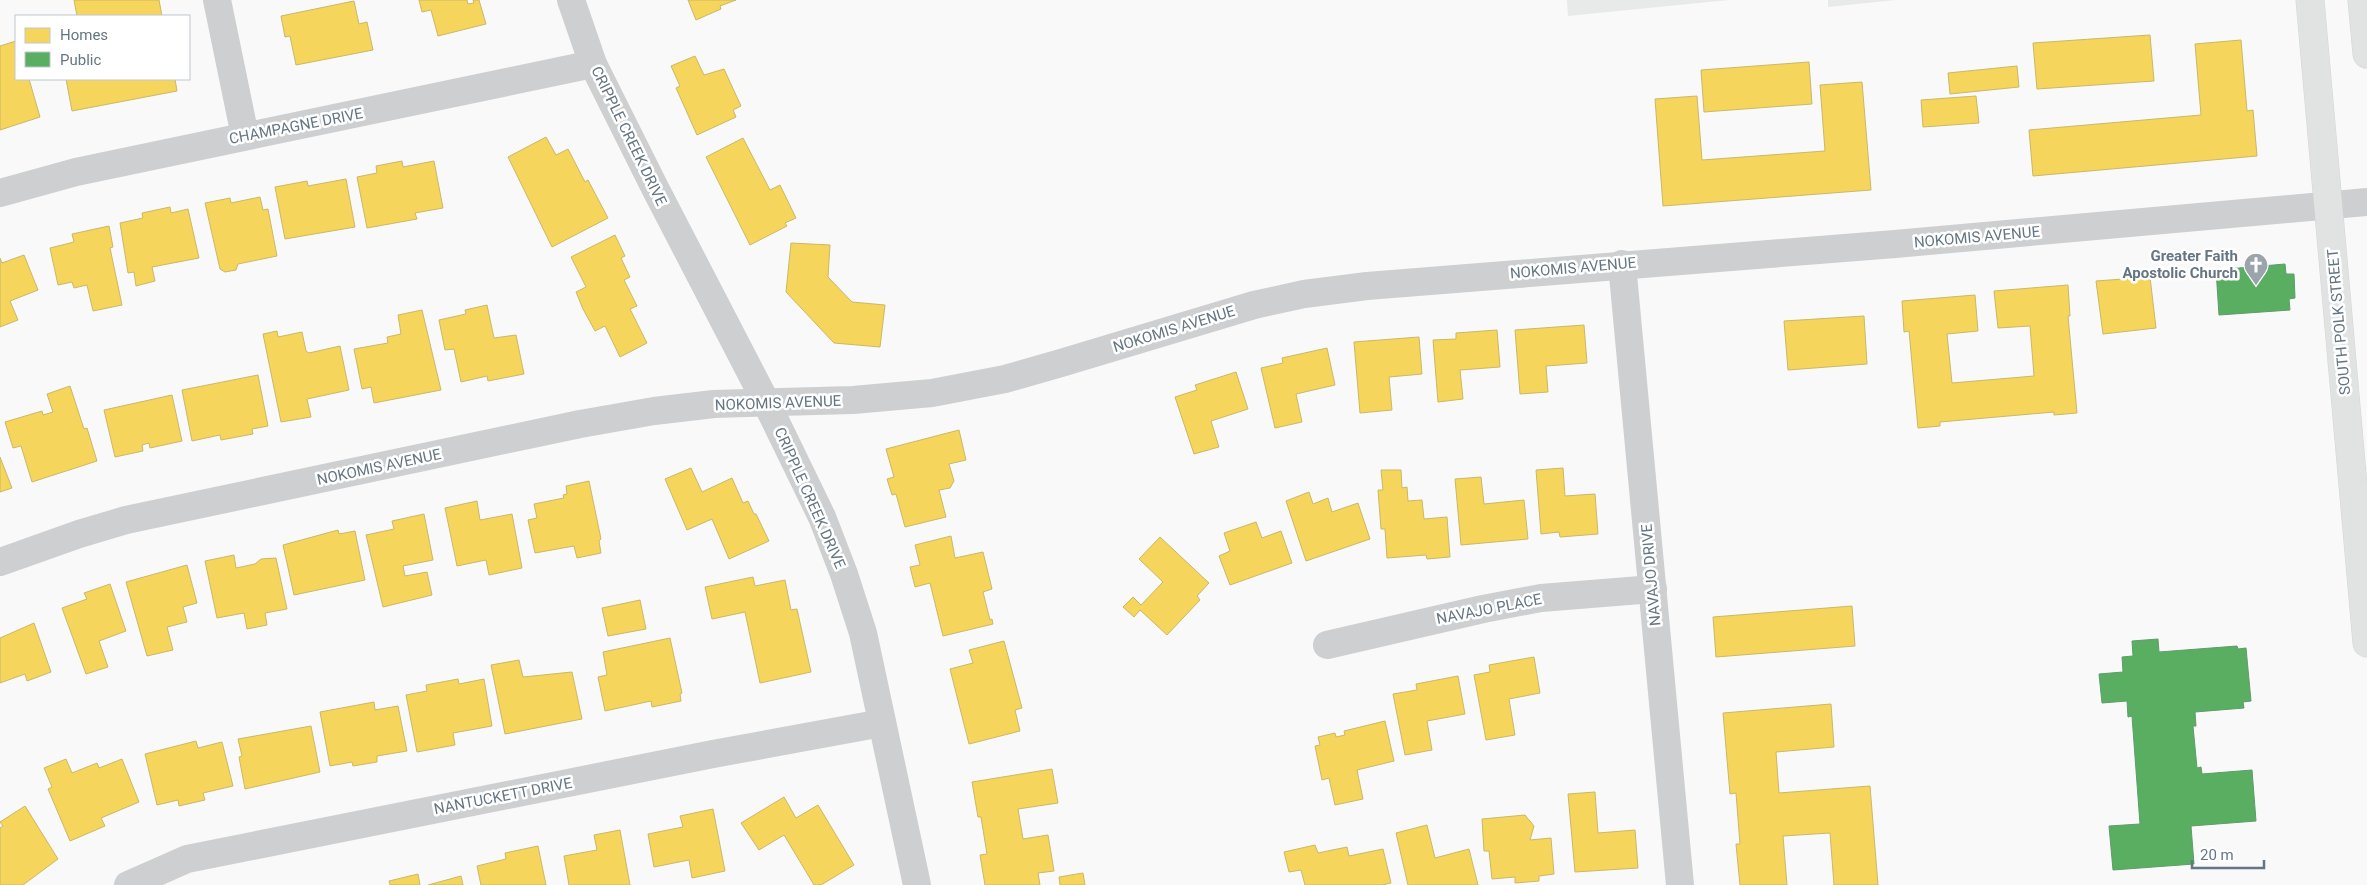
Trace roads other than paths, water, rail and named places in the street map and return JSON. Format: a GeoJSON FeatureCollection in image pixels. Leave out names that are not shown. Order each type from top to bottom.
{"type":"FeatureCollection","features":[{"type":"Feature","properties":{"kind":"main road","name":"SOUTH POLK STREET"},"geometry":{"type":"LineString","coordinates":[[2310,0],[2367,643]]}},
{"type":"Feature","properties":{"kind":"main road"},"geometry":{"type":"LineString","coordinates":[[2362,0],[2367,54]]}},
{"type":"Feature","properties":{"kind":"street"},"geometry":{"type":"LineString","coordinates":[[217,0],[245,136]]}},
{"type":"Feature","properties":{"kind":"street","name":"CRIPPLE CREEK DRIVE"},"geometry":{"type":"LineString","coordinates":[[571,0],[593,64],[654,188],[767,404],[822,517],[844,574],[863,633],[917,885]]}},
{"type":"Feature","properties":{"kind":"street","name":"CHAMPAGNE DRIVE"},"geometry":{"type":"LineString","coordinates":[[0,193],[76,172],[593,64]]}},
{"type":"Feature","properties":{"kind":"street","name":"NOKOMIS AVENUE"},"geometry":{"type":"LineString","coordinates":[[0,562],[79,534],[126,520],[570,426],[654,411],[714,404],[767,404],[853,400],[932,393],[1005,379],[1254,305],[1304,294],[1367,286],[1622,264],[1895,244],[2367,202]]}},
{"type":"Feature","properties":{"kind":"street","name":"NAVAJO DRIVE"},"geometry":{"type":"LineString","coordinates":[[1622,264],[1680,885]]}},
{"type":"Feature","properties":{"kind":"street","name":"NAVAJO PLACE"},"geometry":{"type":"LineString","coordinates":[[1327,645],[1483,609],[1541,598],[1653,589]]}},
{"type":"Feature","properties":{"kind":"street","name":"NANTUCKETT DRIVE"},"geometry":{"type":"LineString","coordinates":[[128,885],[187,859],[713,754],[882,723]]}},
{"type":"Feature","properties":{"kind":"place","name":"Greater Faith Apostolic Church"},"geometry":{"type":"Point","coordinates":[2256,286]}}]}
